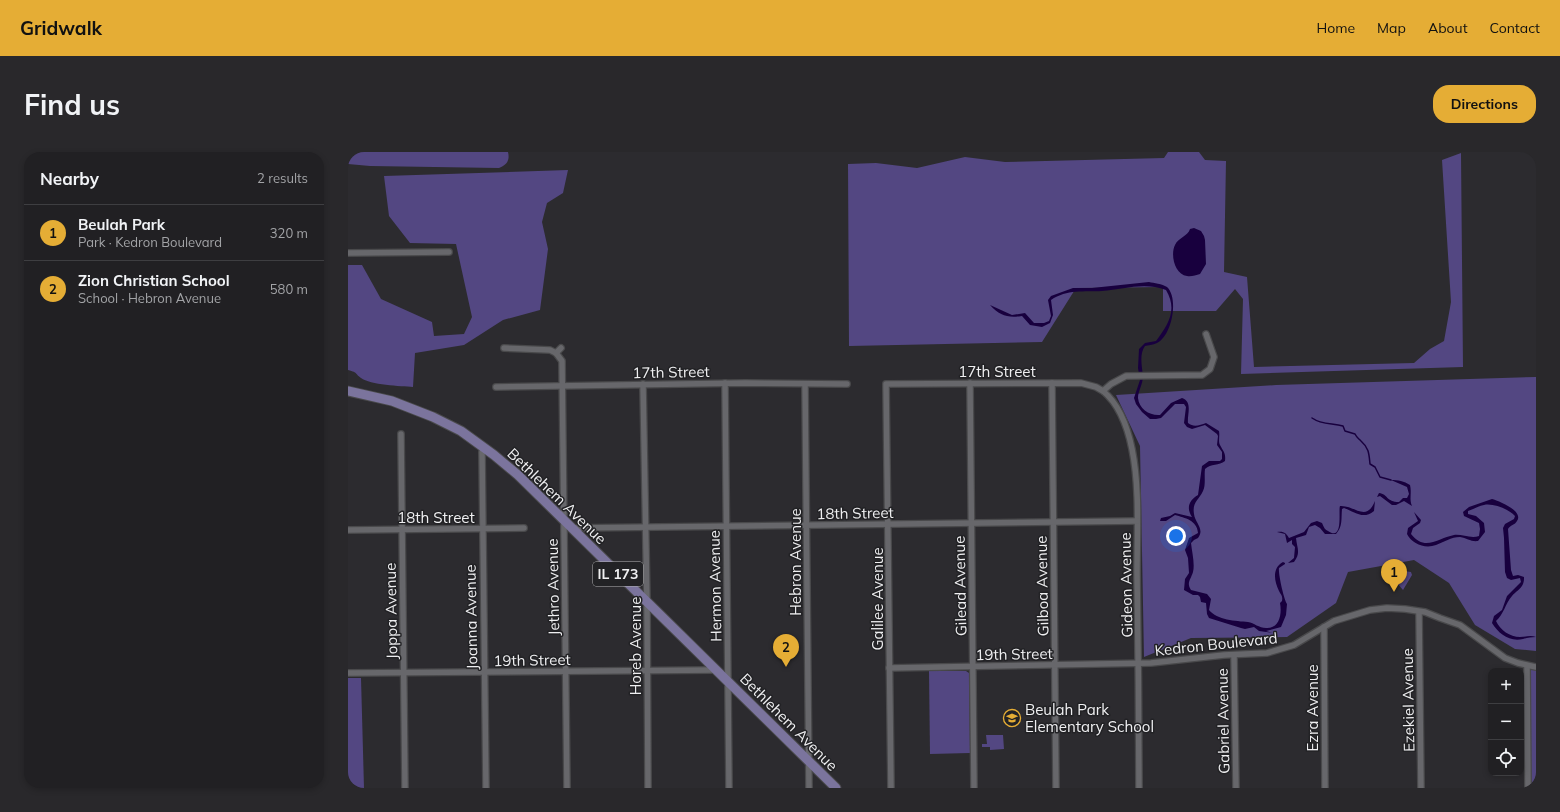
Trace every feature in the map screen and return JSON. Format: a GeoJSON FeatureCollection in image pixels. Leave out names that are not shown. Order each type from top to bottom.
{"type":"FeatureCollection","features":[{"type":"Feature","properties":{"kind":"main road","name":"Bethlehem Avenue"},"geometry":{"type":"LineString","coordinates":[[348,391],[392,401],[433,417],[461,431],[484,447],[518,475],[836,788]]}},
{"type":"Feature","properties":{"kind":"street"},"geometry":{"type":"LineString","coordinates":[[348,253],[449,252]]}},
{"type":"Feature","properties":{"kind":"street"},"geometry":{"type":"LineString","coordinates":[[1103,391],[1110,384],[1126,376],[1202,375],[1210,369],[1214,357],[1206,334]]}},
{"type":"Feature","properties":{"kind":"street"},"geometry":{"type":"LineString","coordinates":[[504,348],[543,348],[556,354],[561,348]]}},
{"type":"Feature","properties":{"kind":"street","name":"Jethro Avenue"},"geometry":{"type":"LineString","coordinates":[[556,354],[562,361],[567,788]]}},
{"type":"Feature","properties":{"kind":"street","name":"17th Street"},"geometry":{"type":"LineString","coordinates":[[496,387],[725,383],[847,384]]}},
{"type":"Feature","properties":{"kind":"street","name":"Hermon Avenue"},"geometry":{"type":"LineString","coordinates":[[725,383],[729,788]]}},
{"type":"Feature","properties":{"kind":"street","name":"Gilead Avenue"},"geometry":{"type":"LineString","coordinates":[[970,383],[974,788]]}},
{"type":"Feature","properties":{"kind":"street","name":"Gilboa Avenue"},"geometry":{"type":"LineString","coordinates":[[1052,383],[1056,788]]}},
{"type":"Feature","properties":{"kind":"street","name":"Horeb Avenue"},"geometry":{"type":"LineString","coordinates":[[643,384],[647,603],[648,788]]}},
{"type":"Feature","properties":{"kind":"street","name":"Hebron Avenue"},"geometry":{"type":"LineString","coordinates":[[805,384],[809,788]]}},
{"type":"Feature","properties":{"kind":"street","name":"17th Street"},"geometry":{"type":"LineString","coordinates":[[887,409],[886,384],[1088,384],[1103,391]]}},
{"type":"Feature","properties":{"kind":"street","name":"Gideon Avenue"},"geometry":{"type":"LineString","coordinates":[[1103,391],[1114,403],[1128,434],[1134,463],[1137,521],[1139,788]]}},
{"type":"Feature","properties":{"kind":"street","name":"Galilee Avenue"},"geometry":{"type":"LineString","coordinates":[[887,409],[891,788]]}},
{"type":"Feature","properties":{"kind":"street","name":"Joppa Avenue"},"geometry":{"type":"LineString","coordinates":[[400,434],[405,788]]}},
{"type":"Feature","properties":{"kind":"street","name":"Joanna Avenue"},"geometry":{"type":"LineString","coordinates":[[484,447],[482,452],[482,529],[486,788]]}},
{"type":"Feature","properties":{"kind":"street","name":"18th Street"},"geometry":{"type":"LineString","coordinates":[[572,528],[1137,521]]}},
{"type":"Feature","properties":{"kind":"street","name":"18th Street"},"geometry":{"type":"LineString","coordinates":[[348,530],[524,528]]}},
{"type":"Feature","properties":{"kind":"street","name":"Kedron Boulevard"},"geometry":{"type":"LineString","coordinates":[[1138,664],[1279,651],[1294,645],[1334,621],[1370,610],[1387,608],[1405,609],[1419,612],[1460,626],[1479,638],[1491,649],[1505,658],[1527,666],[1536,667]]}},
{"type":"Feature","properties":{"kind":"street","name":"Ezekiel Avenue"},"geometry":{"type":"LineString","coordinates":[[1419,612],[1421,788]]}},
{"type":"Feature","properties":{"kind":"street","name":"Ezra Avenue"},"geometry":{"type":"LineString","coordinates":[[1324,627],[1325,788]]}},
{"type":"Feature","properties":{"kind":"street","name":"Gabriel Avenue"},"geometry":{"type":"LineString","coordinates":[[1234,654],[1236,788]]}},
{"type":"Feature","properties":{"kind":"street","name":"19th Street"},"geometry":{"type":"LineString","coordinates":[[890,668],[1138,664]]}},
{"type":"Feature","properties":{"kind":"street"},"geometry":{"type":"LineString","coordinates":[[1527,666],[1528,788]]}},
{"type":"Feature","properties":{"kind":"street","name":"19th Street"},"geometry":{"type":"LineString","coordinates":[[348,673],[715,670]]}},
{"type":"Feature","properties":{"kind":"shaded area"},"geometry":{"type":"Polygon","coordinates":[[[348,152],[508,152],[509,157],[506,164],[499,168],[370,166],[348,164],[348,152]]]}},
{"type":"Feature","properties":{"kind":"shaded area"},"geometry":{"type":"Polygon","coordinates":[[[1168,152],[1199,152],[1205,160],[1226,161],[1224,272],[1247,277],[1254,367],[1414,363],[1430,349],[1444,341],[1451,302],[1442,160],[1461,153],[1463,367],[1241,374],[1243,299],[1235,289],[1216,311],[1163,311],[1163,287],[1076,288],[1042,342],[849,346],[848,164],[876,163],[917,168],[965,157],[1005,162],[1164,158],[1168,152]]]}},
{"type":"Feature","properties":{"kind":"shaded area"},"geometry":{"type":"Polygon","coordinates":[[[568,170],[563,193],[547,203],[542,222],[548,249],[540,310],[503,320],[464,345],[415,353],[413,387],[386,385],[371,382],[348,370],[348,265],[362,265],[381,299],[432,322],[434,336],[464,334],[472,317],[456,244],[410,243],[389,216],[384,176],[568,170]]]}},
{"type":"Feature","properties":{"kind":"shaded area"},"geometry":{"type":"Polygon","coordinates":[[[1194,228],[1201,231],[1204,236],[1206,264],[1200,274],[1194,276],[1183,275],[1179,272],[1173,259],[1174,249],[1178,241],[1190,229],[1194,228]]]}},
{"type":"Feature","properties":{"kind":"shaded area"},"geometry":{"type":"Polygon","coordinates":[[[1149,282],[1167,287],[1171,292],[1173,299],[1173,308],[1167,333],[1157,343],[1145,346],[1143,349],[1141,361],[1143,379],[1138,395],[1140,405],[1149,413],[1160,415],[1171,403],[1182,398],[1188,405],[1188,423],[1190,425],[1195,426],[1206,423],[1219,431],[1219,443],[1225,456],[1225,461],[1223,463],[1207,467],[1205,469],[1204,489],[1194,507],[1195,517],[1200,529],[1200,535],[1191,543],[1194,565],[1189,583],[1190,588],[1191,590],[1207,594],[1211,599],[1209,610],[1217,616],[1250,623],[1263,628],[1271,628],[1279,620],[1281,611],[1280,603],[1282,601],[1282,596],[1276,583],[1275,575],[1279,565],[1283,562],[1285,563],[1279,568],[1279,571],[1280,581],[1287,604],[1286,615],[1281,627],[1266,631],[1273,633],[1259,631],[1254,627],[1245,629],[1209,618],[1206,603],[1201,602],[1198,595],[1193,595],[1184,590],[1185,579],[1189,573],[1188,558],[1185,550],[1189,538],[1198,533],[1195,525],[1190,520],[1175,515],[1166,521],[1160,521],[1161,518],[1175,513],[1192,517],[1189,510],[1189,504],[1192,499],[1198,495],[1202,466],[1209,461],[1220,461],[1222,459],[1222,452],[1217,445],[1217,434],[1205,425],[1192,429],[1187,427],[1184,423],[1186,407],[1184,404],[1175,404],[1161,418],[1150,419],[1142,412],[1136,404],[1134,398],[1140,380],[1138,368],[1139,349],[1145,343],[1156,341],[1168,323],[1170,317],[1170,297],[1166,290],[1150,286],[1142,286],[1063,294],[1051,300],[1053,315],[1050,323],[1042,327],[1030,325],[1022,316],[1012,317],[1001,314],[990,305],[1012,315],[1025,313],[1034,323],[1044,323],[1049,321],[1051,316],[1048,300],[1051,296],[1073,288],[1092,288],[1149,282]]]}},
{"type":"Feature","properties":{"kind":"shaded area"},"geometry":{"type":"Polygon","coordinates":[[[1536,377],[1536,651],[1515,649],[1475,625],[1449,583],[1414,560],[1348,572],[1336,603],[1287,637],[1191,638],[1144,657],[1140,446],[1116,395],[1276,385],[1536,377]]]}},
{"type":"Feature","properties":{"kind":"shaded area"},"geometry":{"type":"Polygon","coordinates":[[[1391,480],[1401,481],[1410,485],[1412,506],[1404,501],[1396,505],[1392,505],[1380,496],[1377,497],[1379,493],[1395,502],[1399,502],[1403,498],[1407,498],[1409,494],[1407,487],[1391,480]]]}},
{"type":"Feature","properties":{"kind":"shaded area"},"geometry":{"type":"Polygon","coordinates":[[[1492,499],[1510,507],[1517,514],[1517,521],[1508,529],[1511,570],[1513,576],[1518,575],[1524,577],[1522,586],[1510,599],[1496,621],[1503,630],[1513,636],[1536,637],[1518,640],[1509,638],[1501,634],[1492,623],[1494,616],[1502,610],[1507,596],[1521,582],[1520,578],[1511,580],[1507,578],[1505,572],[1503,528],[1505,524],[1514,519],[1515,516],[1512,513],[1501,507],[1492,505],[1482,505],[1468,511],[1468,514],[1476,516],[1484,523],[1485,532],[1478,541],[1457,537],[1436,545],[1423,546],[1415,543],[1407,534],[1408,528],[1418,521],[1414,512],[1421,520],[1420,523],[1413,528],[1411,534],[1421,542],[1432,542],[1454,535],[1473,537],[1479,536],[1479,523],[1464,516],[1463,512],[1469,507],[1492,499]]]}},
{"type":"Feature","properties":{"kind":"shaded area"},"geometry":{"type":"Polygon","coordinates":[[[1375,501],[1374,511],[1366,515],[1344,508],[1342,509],[1341,525],[1336,534],[1325,534],[1315,525],[1309,527],[1306,535],[1296,538],[1298,550],[1297,556],[1294,562],[1288,563],[1294,558],[1295,547],[1292,544],[1292,540],[1287,543],[1285,534],[1277,532],[1284,533],[1287,535],[1289,538],[1304,532],[1311,523],[1317,521],[1322,523],[1324,528],[1333,533],[1338,529],[1340,506],[1345,506],[1364,512],[1368,511],[1372,507],[1375,501]]]}},
{"type":"Feature","properties":{"kind":"shaded area"},"geometry":{"type":"Polygon","coordinates":[[[1397,570],[1411,572],[1412,575],[1403,590],[1391,576],[1397,570]]]}},
{"type":"Feature","properties":{"kind":"shaded area"},"geometry":{"type":"Polygon","coordinates":[[[1527,666],[1536,667],[1536,788],[1529,788],[1527,666]]]}},
{"type":"Feature","properties":{"kind":"shaded area"},"geometry":{"type":"Polygon","coordinates":[[[929,671],[966,671],[969,673],[970,753],[930,754],[929,671]]]}},
{"type":"Feature","properties":{"kind":"shaded area"},"geometry":{"type":"Polygon","coordinates":[[[348,678],[361,678],[364,788],[348,788],[348,678]]]}},
{"type":"Feature","properties":{"kind":"shaded area"},"geometry":{"type":"Polygon","coordinates":[[[986,735],[1003,735],[1004,749],[990,750],[990,747],[982,747],[982,744],[987,744],[986,735]]]}},
{"type":"Feature","properties":{"kind":"waterway"},"geometry":{"type":"LineString","coordinates":[[1312,418],[1323,423],[1343,426],[1345,431],[1355,434],[1366,446],[1370,464],[1375,467],[1380,477],[1391,480]]}},
{"type":"Feature","properties":{"kind":"place","name":"Beulah Park"},"geometry":{"type":"Point","coordinates":[1394,592]}},
{"type":"Feature","properties":{"kind":"place","name":"Zion Christian School"},"geometry":{"type":"Point","coordinates":[786,667]}},
{"type":"Feature","properties":{"kind":"place","name":"Beulah Park Elementary School"},"geometry":{"type":"Point","coordinates":[1012,718]}}]}
